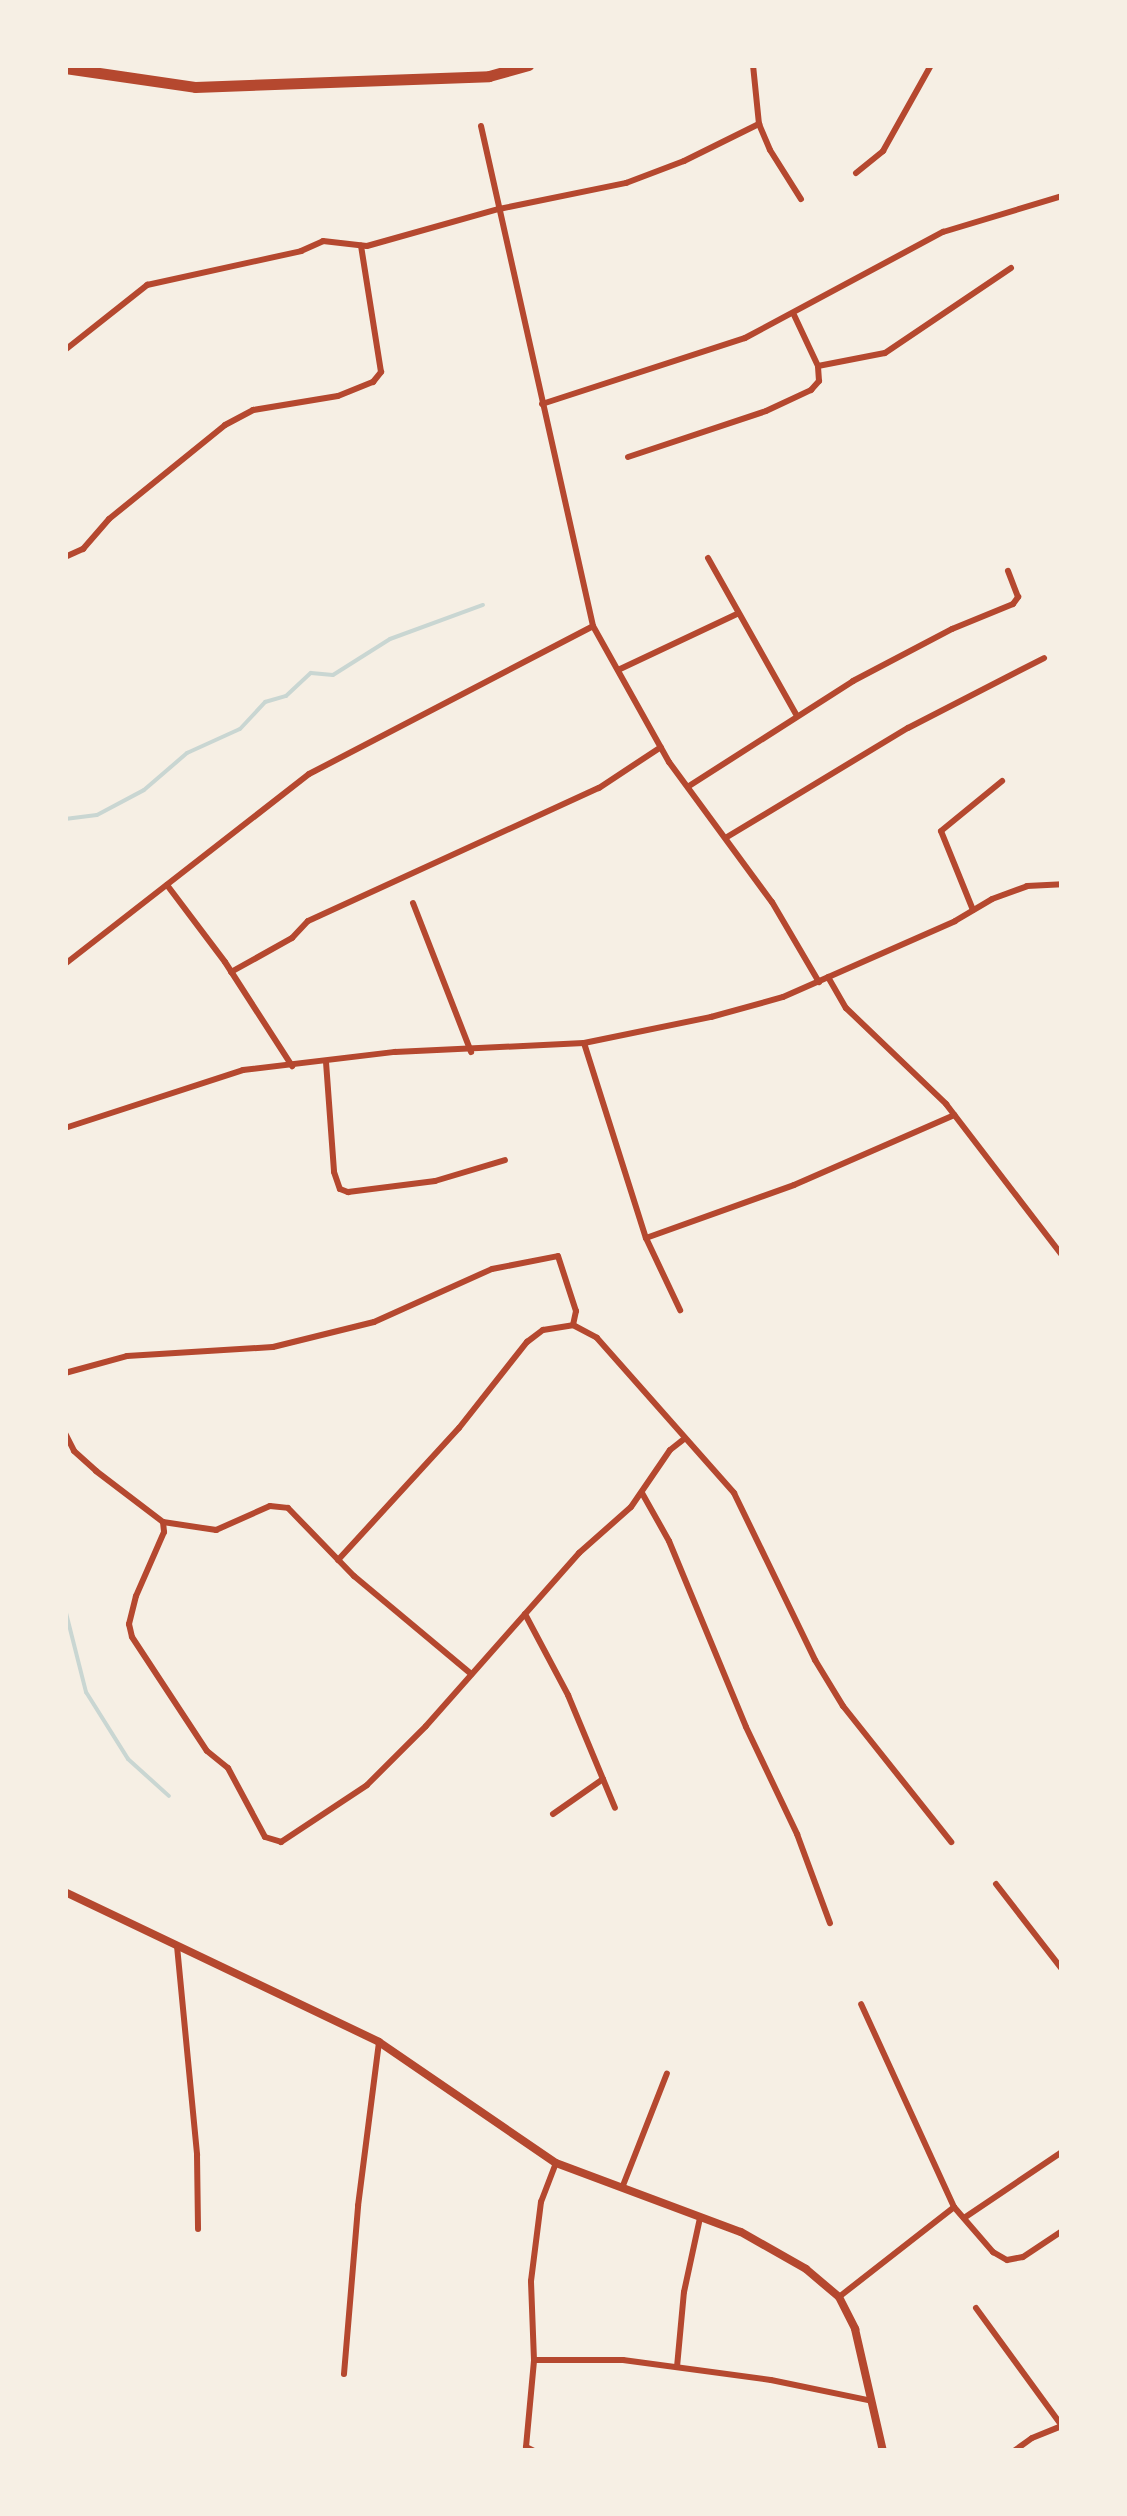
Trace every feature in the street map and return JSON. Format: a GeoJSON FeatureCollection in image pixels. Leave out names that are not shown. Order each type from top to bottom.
{"type":"FeatureCollection","features":[{"type":"Feature","properties":{"kind":"highway"},"geometry":{"type":"LineString","coordinates":[[65,68],[195,87],[489,76],[528,65]]}},
{"type":"Feature","properties":{"kind":"street"},"geometry":{"type":"LineString","coordinates":[[753,65],[760,124],[770,150],[801,199]]}},
{"type":"Feature","properties":{"kind":"street"},"geometry":{"type":"LineString","coordinates":[[856,173],[883,151],[931,65]]}},
{"type":"Feature","properties":{"kind":"street"},"geometry":{"type":"LineString","coordinates":[[65,350],[147,285],[301,251],[322,241],[361,246],[499,209],[626,182],[684,161],[760,124]]}},
{"type":"Feature","properties":{"kind":"street"},"geometry":{"type":"LineString","coordinates":[[481,126],[593,626],[662,747],[727,836],[819,982]]}},
{"type":"Feature","properties":{"kind":"street"},"geometry":{"type":"LineString","coordinates":[[542,404],[706,353],[794,315],[944,232],[1062,196]]}},
{"type":"Feature","properties":{"kind":"street"},"geometry":{"type":"LineString","coordinates":[[65,556],[83,549],[109,518],[225,425],[253,410],[338,396],[373,382],[381,372],[361,246]]}},
{"type":"Feature","properties":{"kind":"street"},"geometry":{"type":"LineString","coordinates":[[818,366],[884,352],[1011,268]]}},
{"type":"Feature","properties":{"kind":"street"},"geometry":{"type":"LineString","coordinates":[[628,457],[766,411],[811,390],[819,381],[818,366],[794,315]]}},
{"type":"Feature","properties":{"kind":"street"},"geometry":{"type":"LineString","coordinates":[[708,558],[796,714]]}},
{"type":"Feature","properties":{"kind":"street"},"geometry":{"type":"LineString","coordinates":[[688,786],[796,714],[914,647],[1013,604],[1018,597],[1008,571]]}},
{"type":"Feature","properties":{"kind":"street"},"geometry":{"type":"LineString","coordinates":[[618,670],[737,614]]}},
{"type":"Feature","properties":{"kind":"street"},"geometry":{"type":"LineString","coordinates":[[65,964],[309,774],[593,626]]}},
{"type":"Feature","properties":{"kind":"street"},"geometry":{"type":"LineString","coordinates":[[727,836],[908,728],[1044,658]]}},
{"type":"Feature","properties":{"kind":"street"},"geometry":{"type":"LineString","coordinates":[[231,972],[292,938],[308,921],[599,788],[662,747]]}},
{"type":"Feature","properties":{"kind":"street"},"geometry":{"type":"LineString","coordinates":[[973,910],[941,831],[1002,781]]}},
{"type":"Feature","properties":{"kind":"street"},"geometry":{"type":"LineString","coordinates":[[167,884],[292,1066]]}},
{"type":"Feature","properties":{"kind":"street"},"geometry":{"type":"LineString","coordinates":[[65,1128],[202,1080],[395,1052],[471,1052],[584,1043],[711,1017],[819,982],[1027,886],[1062,884]]}},
{"type":"Feature","properties":{"kind":"street"},"geometry":{"type":"LineString","coordinates":[[412,903],[471,1052]]}},
{"type":"Feature","properties":{"kind":"street"},"geometry":{"type":"LineString","coordinates":[[828,977],[846,1008],[954,1115],[1062,1255]]}},
{"type":"Feature","properties":{"kind":"street"},"geometry":{"type":"LineString","coordinates":[[584,1043],[646,1238],[680,1310]]}},
{"type":"Feature","properties":{"kind":"street"},"geometry":{"type":"LineString","coordinates":[[326,1062],[334,1172],[340,1188],[348,1192],[435,1181],[504,1160]]}},
{"type":"Feature","properties":{"kind":"street"},"geometry":{"type":"LineString","coordinates":[[646,1238],[794,1185],[954,1115]]}},
{"type":"Feature","properties":{"kind":"street"},"geometry":{"type":"LineString","coordinates":[[65,1373],[127,1356],[290,1343],[374,1322],[492,1269],[558,1256],[576,1310],[574,1324]]}},
{"type":"Feature","properties":{"kind":"street"},"geometry":{"type":"LineString","coordinates":[[338,1560],[459,1428],[527,1342],[576,1310]]}},
{"type":"Feature","properties":{"kind":"street"},"geometry":{"type":"LineString","coordinates":[[558,1325],[574,1324],[597,1338],[734,1494],[808,1647],[843,1706],[951,1842]]}},
{"type":"Feature","properties":{"kind":"street"},"geometry":{"type":"LineString","coordinates":[[1062,1429],[1062,1456]]}},
{"type":"Feature","properties":{"kind":"street"},"geometry":{"type":"LineString","coordinates":[[65,1434],[74,1451],[96,1471],[163,1522],[216,1530],[270,1506],[288,1508],[338,1560],[471,1674]]}},
{"type":"Feature","properties":{"kind":"street"},"geometry":{"type":"LineString","coordinates":[[163,1522],[164,1532],[136,1596],[129,1624],[132,1636],[206,1751],[228,1768],[265,1837],[281,1842],[367,1785],[578,1553],[642,1494],[670,1450],[683,1439]]}},
{"type":"Feature","properties":{"kind":"street"},"geometry":{"type":"LineString","coordinates":[[642,1494],[669,1541],[746,1727],[796,1834],[830,1923]]}},
{"type":"Feature","properties":{"kind":"street"},"geometry":{"type":"LineString","coordinates":[[525,1614],[568,1694],[615,1808]]}},
{"type":"Feature","properties":{"kind":"street"},"geometry":{"type":"LineString","coordinates":[[554,1814],[602,1779]]}},
{"type":"Feature","properties":{"kind":"street"},"geometry":{"type":"LineString","coordinates":[[996,1884],[1062,1969]]}},
{"type":"Feature","properties":{"kind":"street"},"geometry":{"type":"LineString","coordinates":[[65,1892],[380,2042],[556,2163],[769,2247],[840,2298],[855,2329],[884,2451]]}},
{"type":"Feature","properties":{"kind":"street"},"geometry":{"type":"LineString","coordinates":[[176,1946],[197,2155],[198,2228]]}},
{"type":"Feature","properties":{"kind":"street"},"geometry":{"type":"LineString","coordinates":[[861,2004],[954,2207],[1006,2260],[1023,2256],[1062,2231]]}},
{"type":"Feature","properties":{"kind":"street"},"geometry":{"type":"LineString","coordinates":[[344,2374],[360,2186],[380,2042]]}},
{"type":"Feature","properties":{"kind":"street"},"geometry":{"type":"LineString","coordinates":[[621,2190],[667,2073]]}},
{"type":"Feature","properties":{"kind":"street"},"geometry":{"type":"LineString","coordinates":[[964,2218],[1062,2152]]}},
{"type":"Feature","properties":{"kind":"street"},"geometry":{"type":"LineString","coordinates":[[528,2450],[534,2360],[529,2316],[532,2267],[542,2202],[556,2163]]}},
{"type":"Feature","properties":{"kind":"street"},"geometry":{"type":"LineString","coordinates":[[840,2298],[954,2207]]}},
{"type":"Feature","properties":{"kind":"street"},"geometry":{"type":"LineString","coordinates":[[677,2367],[684,2292],[700,2218]]}},
{"type":"Feature","properties":{"kind":"street"},"geometry":{"type":"LineString","coordinates":[[976,2308],[1062,2426],[1014,2451]]}},
{"type":"Feature","properties":{"kind":"street"},"geometry":{"type":"LineString","coordinates":[[534,2360],[598,2358],[677,2367],[872,2401]]}},
{"type":"Feature","properties":{"kind":"waterway"},"geometry":{"type":"LineString","coordinates":[[65,819],[97,815],[144,790],[187,753],[240,729],[265,702],[286,696],[311,673],[333,675],[390,639],[483,605]]}},
{"type":"Feature","properties":{"kind":"waterway"},"geometry":{"type":"LineString","coordinates":[[65,1609],[86,1692],[128,1759],[169,1796]]}}]}
